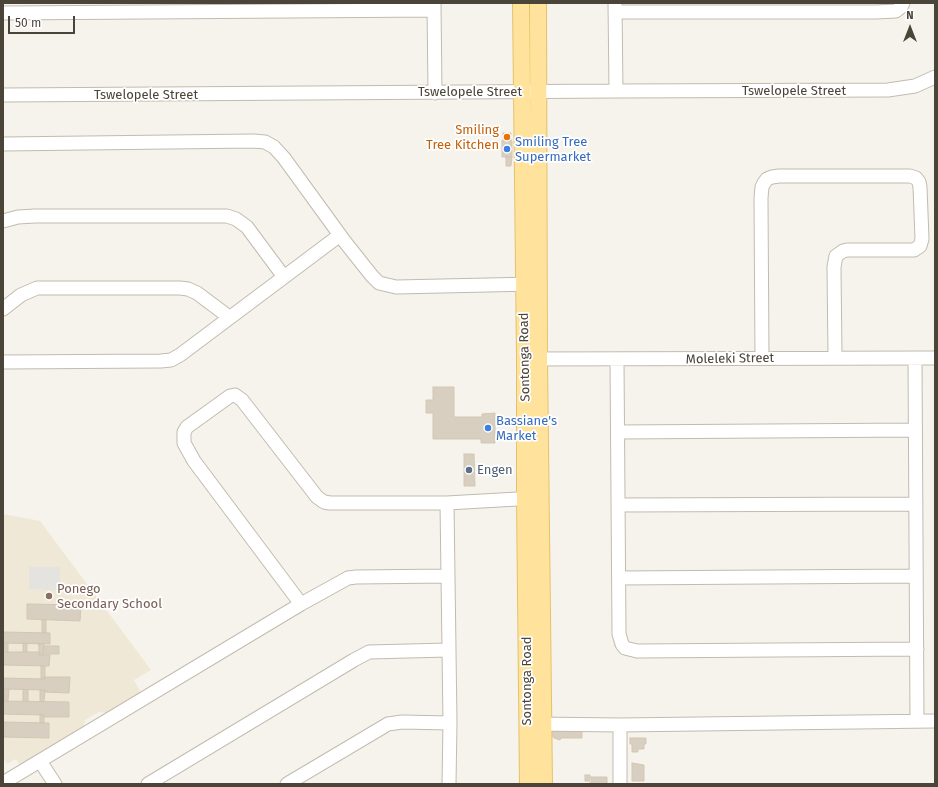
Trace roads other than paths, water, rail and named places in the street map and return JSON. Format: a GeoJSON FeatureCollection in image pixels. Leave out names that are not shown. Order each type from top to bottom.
{"type":"FeatureCollection","features":[{"type":"Feature","properties":{"kind":"main road","name":"Sontonga Road"},"geometry":{"type":"LineString","coordinates":[[521,3],[530,92]]}},
{"type":"Feature","properties":{"kind":"main road","name":"Sontonga Road"},"geometry":{"type":"LineString","coordinates":[[528,784],[527,724],[533,498],[530,92],[538,3]]}},
{"type":"Feature","properties":{"kind":"main road","name":"Sontonga Road"},"geometry":{"type":"LineString","coordinates":[[533,498],[543,724],[544,784]]}},
{"type":"Feature","properties":{"kind":"street"},"geometry":{"type":"LineString","coordinates":[[616,91],[615,7],[890,12],[896,11],[903,3]]}},
{"type":"Feature","properties":{"kind":"street"},"geometry":{"type":"LineString","coordinates":[[3,13],[434,7],[435,93]]}},
{"type":"Feature","properties":{"kind":"street","name":"Tswelopele Street"},"geometry":{"type":"LineString","coordinates":[[3,96],[888,90],[915,86],[935,77]]}},
{"type":"Feature","properties":{"kind":"street"},"geometry":{"type":"LineString","coordinates":[[3,144],[265,142],[274,147],[284,158],[340,235],[372,276],[380,283],[402,287],[531,284]]}},
{"type":"Feature","properties":{"kind":"street"},"geometry":{"type":"LineString","coordinates":[[762,358],[761,198],[762,187],[767,179],[779,176],[910,176],[916,178],[920,184],[922,234],[922,243],[918,248],[914,250],[847,250],[836,256],[834,266],[835,357]]}},
{"type":"Feature","properties":{"kind":"street"},"geometry":{"type":"LineString","coordinates":[[3,221],[18,217],[35,216],[227,216],[236,219],[247,227],[284,276]]}},
{"type":"Feature","properties":{"kind":"street"},"geometry":{"type":"LineString","coordinates":[[3,362],[171,360],[180,355],[340,235]]}},
{"type":"Feature","properties":{"kind":"street"},"geometry":{"type":"LineString","coordinates":[[3,309],[21,295],[36,288],[180,288],[188,289],[197,293],[229,317]]}},
{"type":"Feature","properties":{"kind":"street","name":"Moleleki Street"},"geometry":{"type":"LineString","coordinates":[[532,360],[835,357],[935,358]]}},
{"type":"Feature","properties":{"kind":"street"},"geometry":{"type":"LineString","coordinates":[[915,358],[917,721]]}},
{"type":"Feature","properties":{"kind":"street"},"geometry":{"type":"LineString","coordinates":[[617,360],[620,640],[625,648],[630,650],[917,649]]}},
{"type":"Feature","properties":{"kind":"street"},"geometry":{"type":"LineString","coordinates":[[301,604],[194,461],[184,443],[184,432],[187,427],[230,396],[235,395],[239,397],[317,497],[324,502],[447,503],[533,498]]}},
{"type":"Feature","properties":{"kind":"street"},"geometry":{"type":"LineString","coordinates":[[618,432],[915,430]]}},
{"type":"Feature","properties":{"kind":"street"},"geometry":{"type":"LineString","coordinates":[[447,503],[450,723],[449,784]]}},
{"type":"Feature","properties":{"kind":"street"},"geometry":{"type":"LineString","coordinates":[[618,506],[916,504]]}},
{"type":"Feature","properties":{"kind":"street"},"geometry":{"type":"LineString","coordinates":[[3,783],[301,604],[348,578],[448,576]]}},
{"type":"Feature","properties":{"kind":"street"},"geometry":{"type":"LineString","coordinates":[[619,578],[916,576]]}},
{"type":"Feature","properties":{"kind":"street"},"geometry":{"type":"LineString","coordinates":[[148,784],[369,652],[448,650]]}},
{"type":"Feature","properties":{"kind":"street"},"geometry":{"type":"LineString","coordinates":[[527,724],[620,725],[935,721]]}},
{"type":"Feature","properties":{"kind":"street"},"geometry":{"type":"LineString","coordinates":[[287,784],[388,724],[402,722],[450,723]]}},
{"type":"Feature","properties":{"kind":"street"},"geometry":{"type":"LineString","coordinates":[[620,725],[620,784]]}},
{"type":"Feature","properties":{"kind":"street"},"geometry":{"type":"LineString","coordinates":[[40,761],[55,784]]}},
{"type":"Feature","properties":{"kind":"place","name":"Smiling Tree Kitchen"},"geometry":{"type":"Point","coordinates":[507,137]}},
{"type":"Feature","properties":{"kind":"place","name":"Smiling Tree Supermarket"},"geometry":{"type":"Point","coordinates":[507,149]}},
{"type":"Feature","properties":{"kind":"place","name":"Bassiane's Market"},"geometry":{"type":"Point","coordinates":[488,428]}},
{"type":"Feature","properties":{"kind":"place","name":"Engen"},"geometry":{"type":"Point","coordinates":[469,470]}},
{"type":"Feature","properties":{"kind":"place","name":"Ponego Secondary School"},"geometry":{"type":"Point","coordinates":[49,596]}}]}
